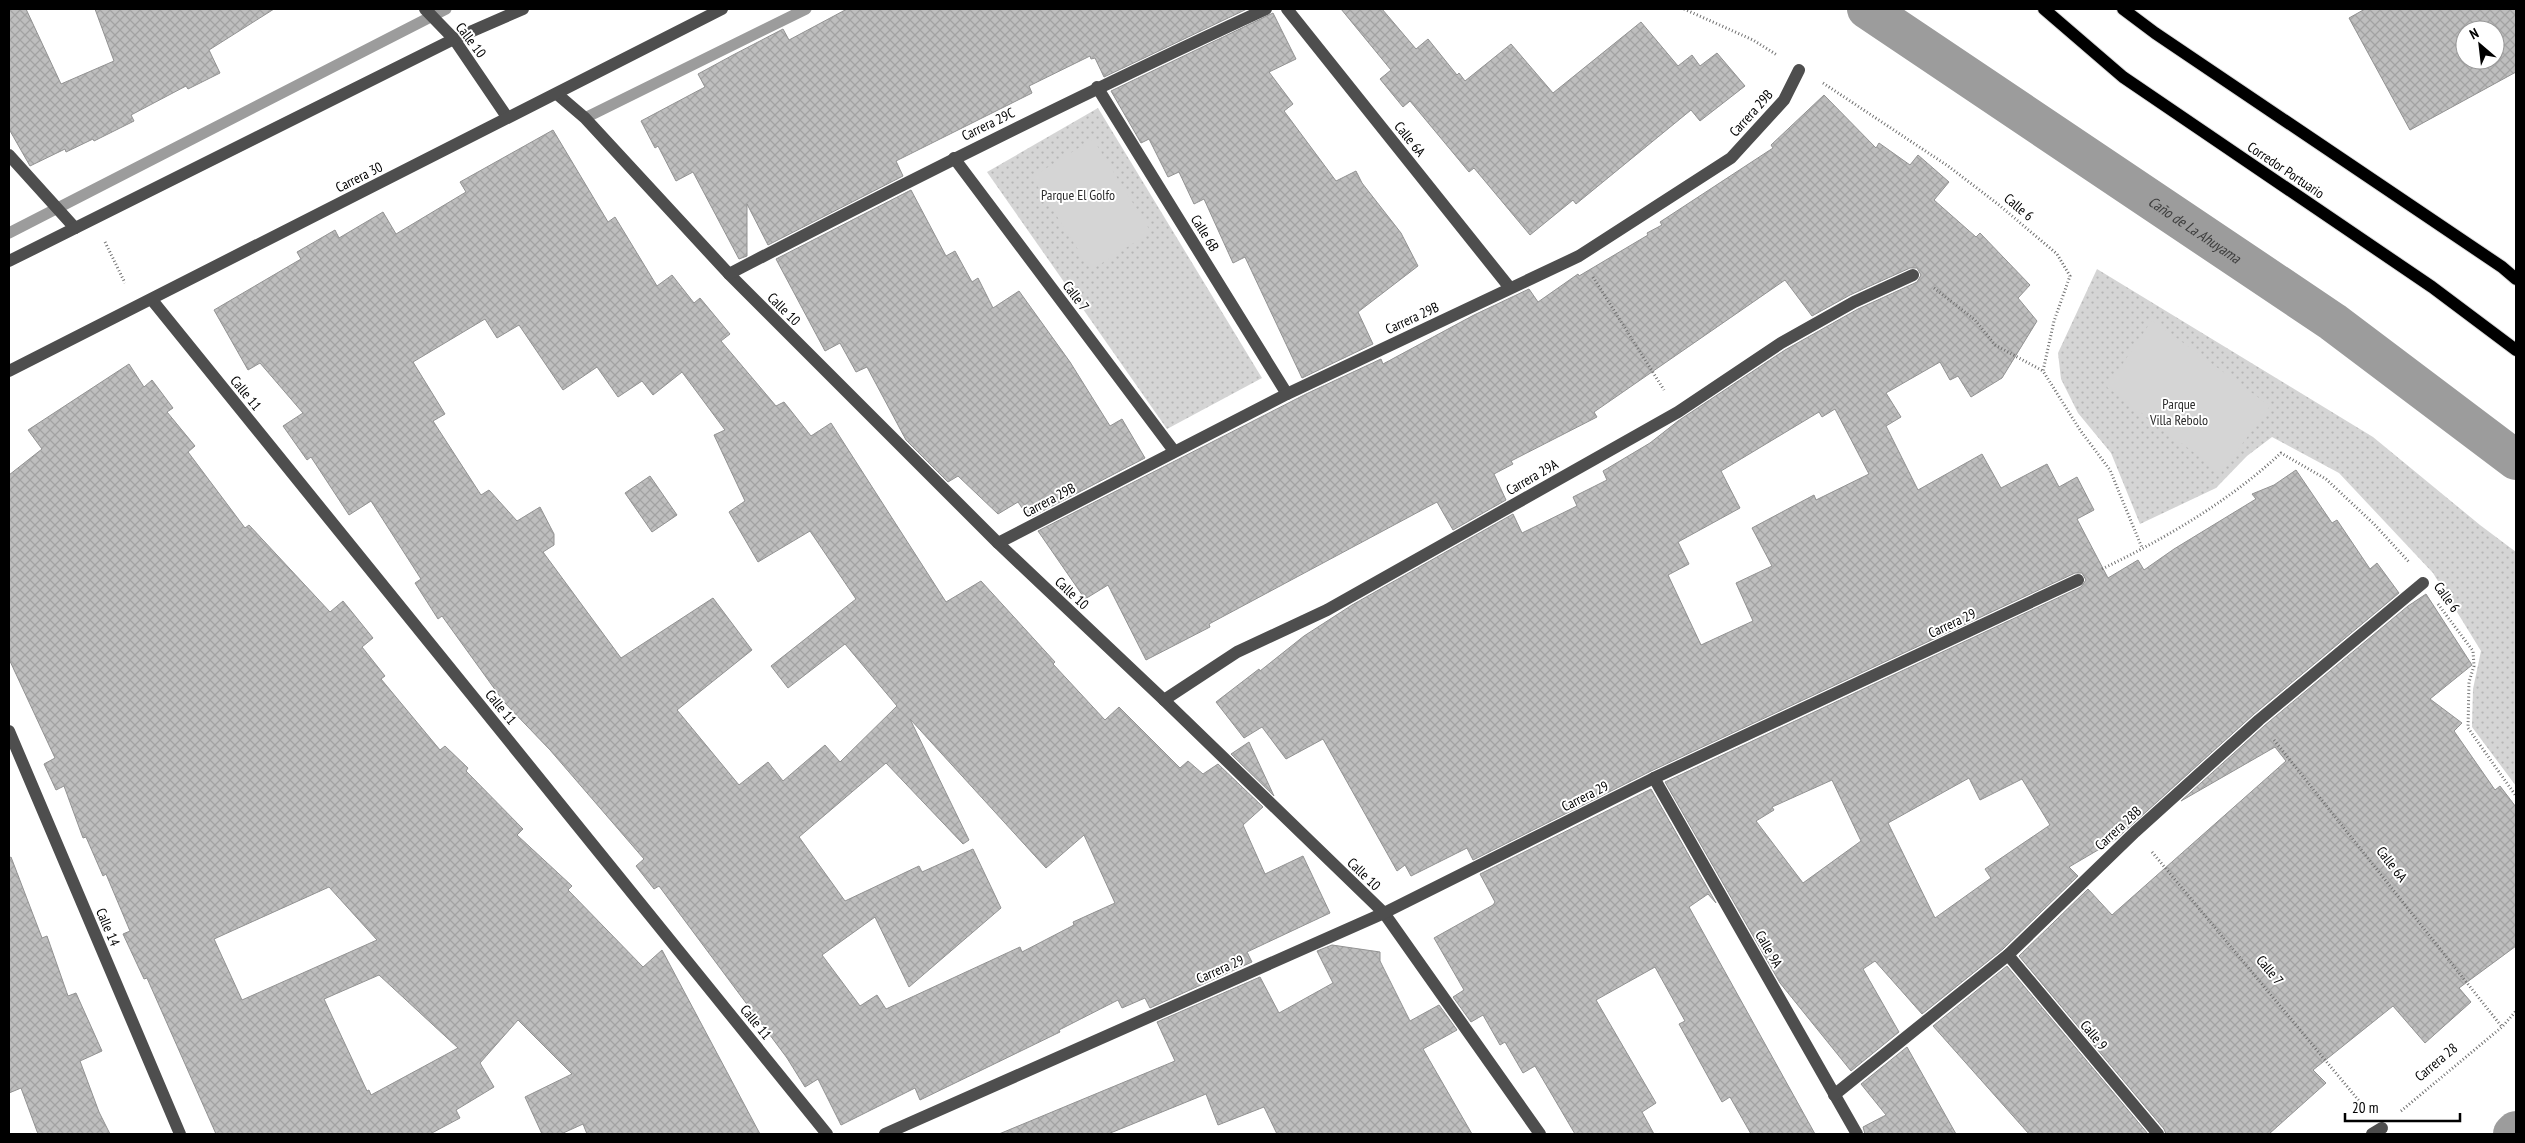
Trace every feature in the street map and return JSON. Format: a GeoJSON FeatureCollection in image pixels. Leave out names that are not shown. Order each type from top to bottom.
{"type":"FeatureCollection","features":[{"type":"Feature","properties":{"kind":"main road","name":"Corredor Portuario"},"geometry":{"type":"LineString","coordinates":[[2044,9],[2123,78],[2432,286],[2516,350]]}},
{"type":"Feature","properties":{"kind":"main road"},"geometry":{"type":"LineString","coordinates":[[2123,9],[2155,33],[2493,261],[2516,279]]}},
{"type":"Feature","properties":{"kind":"street","name":"Calle 10"},"geometry":{"type":"LineString","coordinates":[[425,9],[454,39],[507,117]]}},
{"type":"Feature","properties":{"kind":"street"},"geometry":{"type":"LineString","coordinates":[[9,261],[454,39],[523,9]]}},
{"type":"Feature","properties":{"kind":"street","name":"Carrera 30"},"geometry":{"type":"LineString","coordinates":[[9,371],[722,9]]}},
{"type":"Feature","properties":{"kind":"street","name":"Carrera 29C"},"geometry":{"type":"LineString","coordinates":[[729,274],[1097,87],[1266,9]]}},
{"type":"Feature","properties":{"kind":"street","name":"Calle 6A"},"geometry":{"type":"LineString","coordinates":[[1287,9],[1510,288]]}},
{"type":"Feature","properties":{"kind":"street","name":"Carrera 29B"},"geometry":{"type":"LineString","coordinates":[[998,543],[1287,394],[1579,256],[1731,158],[1784,100],[1799,70]]}},
{"type":"Feature","properties":{"kind":"street","name":"Calle 6B"},"geometry":{"type":"LineString","coordinates":[[1097,87],[1287,394]]}},
{"type":"Feature","properties":{"kind":"street","name":"Calle 10"},"geometry":{"type":"LineString","coordinates":[[557,94],[585,118],[729,274],[998,543],[1164,700],[1384,914],[1540,1134]]}},
{"type":"Feature","properties":{"kind":"street"},"geometry":{"type":"LineString","coordinates":[[9,155],[75,228]]}},
{"type":"Feature","properties":{"kind":"street","name":"Calle 7"},"geometry":{"type":"LineString","coordinates":[[954,158],[1174,452]]}},
{"type":"Feature","properties":{"kind":"street","name":"Carrera 29A"},"geometry":{"type":"LineString","coordinates":[[1164,700],[1237,652],[1335,605],[1678,412],[1781,343],[1854,302],[1913,275]]}},
{"type":"Feature","properties":{"kind":"street","name":"Calle 11"},"geometry":{"type":"LineString","coordinates":[[152,300],[827,1134]]}},
{"type":"Feature","properties":{"kind":"street","name":"Carrera 29"},"geometry":{"type":"LineString","coordinates":[[885,1134],[1384,914],[1654,778],[2078,580]]}},
{"type":"Feature","properties":{"kind":"street","name":"Carrera 28B"},"geometry":{"type":"LineString","coordinates":[[1834,1095],[2008,955],[2135,832],[2258,720],[2423,584]]}},
{"type":"Feature","properties":{"kind":"street","name":"Calle 14"},"geometry":{"type":"LineString","coordinates":[[9,731],[180,1134]]}},
{"type":"Feature","properties":{"kind":"street","name":"Calle 9A"},"geometry":{"type":"LineString","coordinates":[[1654,778],[1857,1134]]}},
{"type":"Feature","properties":{"kind":"street","name":"Calle 9"},"geometry":{"type":"LineString","coordinates":[[2008,955],[2158,1134]]}},
{"type":"Feature","properties":{"kind":"path","name":"Calle 6"},"geometry":{"type":"LineString","coordinates":[[1684,9],[1753,40],[1799,70],[1817,79],[1948,166],[2057,254],[2070,276],[2054,321],[2043,371]]}},
{"type":"Feature","properties":{"kind":"path"},"geometry":{"type":"LineString","coordinates":[[93,219],[136,306]]}},
{"type":"Feature","properties":{"kind":"path"},"geometry":{"type":"LineString","coordinates":[[1579,256],[1678,412]]}},
{"type":"Feature","properties":{"kind":"path"},"geometry":{"type":"LineString","coordinates":[[1913,275],[1943,294],[1976,320],[1995,345],[2043,371],[2080,430],[2110,470],[2142,548],[2078,580]]}},
{"type":"Feature","properties":{"kind":"path","name":"Calle 6"},"geometry":{"type":"LineString","coordinates":[[2142,548],[2198,517],[2248,483],[2282,453],[2326,479],[2374,524],[2415,569],[2423,584],[2472,651],[2474,666],[2469,682],[2468,728],[2516,796]]}},
{"type":"Feature","properties":{"kind":"path","name":"Calle 6A"},"geometry":{"type":"LineString","coordinates":[[2258,720],[2502,1027]]}},
{"type":"Feature","properties":{"kind":"path","name":"Calle 7"},"geometry":{"type":"LineString","coordinates":[[2135,832],[2377,1131]]}},
{"type":"Feature","properties":{"kind":"path","name":"Carrera 28"},"geometry":{"type":"LineString","coordinates":[[2377,1131],[2502,1027],[2516,1010]]}},
{"type":"Feature","properties":{"kind":"green space","name":"Parque El Golfo"},"geometry":{"type":"Polygon","coordinates":[[[1098,108],[1262,378],[1167,429],[987,172],[1098,108]]]}},
{"type":"Feature","properties":{"kind":"green space"},"geometry":{"type":"Polygon","coordinates":[[[1093,139],[1151,232],[1091,270],[1032,177],[1093,139]]]}},
{"type":"Feature","properties":{"kind":"green space","name":"Parque Villa Rebolo"},"geometry":{"type":"Polygon","coordinates":[[[2097,269],[2373,437],[2480,525],[2516,552],[2516,786],[2472,727],[2473,689],[2481,651],[2433,573],[2339,473],[2272,437],[2247,456],[2216,488],[2140,524],[2111,453],[2078,413],[2061,379],[2058,353],[2097,269]]]}},
{"type":"Feature","properties":{"kind":"green space"},"geometry":{"type":"Polygon","coordinates":[[[2152,320],[2270,406],[2221,473],[2107,387],[2152,320]]]}},
{"type":"Feature","properties":{"kind":"building"},"geometry":{"type":"Polygon","coordinates":[[[9,9],[26,9],[61,84],[114,61],[95,9],[274,9],[209,50],[220,73],[188,89],[186,86],[131,115],[134,121],[94,141],[93,139],[66,152],[65,149],[30,166],[9,129],[9,9]]]}},
{"type":"Feature","properties":{"kind":"building"},"geometry":{"type":"Polygon","coordinates":[[[847,9],[1247,9],[1104,77],[1095,58],[1091,59],[1090,56],[1029,86],[1032,93],[896,161],[903,176],[768,245],[747,204],[747,256],[739,259],[693,172],[676,181],[658,146],[655,148],[641,121],[705,87],[698,74],[783,29],[789,40],[847,9]]]}},
{"type":"Feature","properties":{"kind":"building"},"geometry":{"type":"Polygon","coordinates":[[[1341,9],[1382,9],[1416,49],[1428,39],[1457,75],[1459,73],[1465,81],[1511,44],[1553,93],[1641,22],[1678,66],[1692,55],[1700,66],[1717,53],[1745,86],[1700,121],[1691,110],[1576,204],[1573,200],[1530,235],[1474,168],[1469,172],[1410,101],[1403,107],[1380,79],[1391,70],[1341,9]]]}},
{"type":"Feature","properties":{"kind":"building"},"geometry":{"type":"Polygon","coordinates":[[[2365,9],[2516,9],[2516,72],[2410,130],[2349,18],[2365,9]]]}},
{"type":"Feature","properties":{"kind":"building"},"geometry":{"type":"Polygon","coordinates":[[[1273,13],[1296,59],[1269,72],[1293,104],[1284,111],[1336,181],[1356,171],[1362,183],[1401,233],[1418,266],[1358,312],[1373,344],[1302,378],[1245,257],[1233,263],[1204,199],[1194,204],[1179,172],[1168,177],[1149,139],[1141,143],[1111,91],[1273,13]]]}},
{"type":"Feature","properties":{"kind":"building"},"geometry":{"type":"Polygon","coordinates":[[[1824,95],[1876,148],[1879,143],[1910,165],[1918,155],[1949,182],[1934,200],[1976,237],[1980,233],[2030,285],[2018,298],[2037,321],[2002,378],[1971,397],[1958,376],[1950,380],[1940,362],[1886,393],[1901,417],[1886,426],[1918,490],[1982,454],[2001,488],[2047,464],[2059,487],[2077,477],[2094,510],[2077,519],[2108,578],[2138,560],[2144,570],[2174,549],[2256,499],[2252,494],[2274,485],[2296,470],[2332,523],[2337,520],[2370,569],[2377,563],[2399,593],[2254,714],[2115,840],[2069,867],[2078,876],[2003,949],[1922,1014],[1875,961],[1863,969],[1899,1032],[1851,1071],[1780,983],[1665,782],[2081,587],[2086,580],[2082,573],[2075,573],[1651,771],[1473,860],[1467,848],[1411,876],[1405,865],[1397,871],[1323,739],[1286,759],[1262,727],[1244,738],[1216,702],[1259,669],[1260,671],[1304,636],[1352,605],[1513,514],[1522,533],[1577,506],[1573,497],[1607,480],[1603,471],[1650,443],[1678,421],[1785,350],[1858,309],[1917,282],[1921,275],[1917,268],[1910,268],[1850,295],[1812,316],[1785,280],[1594,412],[1597,417],[1511,461],[1513,464],[1494,474],[1506,500],[1453,530],[1437,502],[1209,624],[1210,627],[1146,660],[1108,585],[1085,599],[1038,531],[1306,394],[1381,359],[1383,364],[1474,315],[1529,289],[1538,302],[1578,274],[1579,276],[1648,235],[1647,233],[1662,225],[1660,222],[1773,148],[1771,145],[1824,95]],[[1835,409],[1822,417],[1819,412],[1721,471],[1740,508],[1678,542],[1689,564],[1668,575],[1701,645],[1753,621],[1736,583],[1772,566],[1752,528],[1814,495],[1816,500],[1869,474],[1835,409]],[[1969,778],[1888,823],[1935,918],[1991,878],[1985,869],[2050,825],[2022,779],[1980,800],[1969,778]],[[1832,780],[1772,807],[1774,810],[1756,821],[1803,883],[1861,841],[1832,780]]]}},
{"type":"Feature","properties":{"kind":"building"},"geometry":{"type":"Polygon","coordinates":[[[553,130],[608,222],[615,217],[657,286],[672,275],[694,303],[700,298],[730,334],[721,341],[776,406],[784,402],[811,436],[831,423],[946,602],[981,581],[1055,662],[1053,664],[1105,720],[1119,707],[1180,768],[1188,761],[1203,774],[1218,764],[1263,807],[1243,825],[1265,874],[1303,856],[1330,913],[1247,952],[1252,962],[1150,1008],[1145,998],[1122,1008],[1118,1000],[1059,1030],[1060,1032],[920,1100],[915,1088],[841,1125],[818,1079],[805,1087],[787,1058],[659,886],[654,889],[636,866],[644,859],[550,750],[504,702],[442,616],[438,619],[415,583],[421,579],[371,501],[349,515],[311,457],[307,460],[283,426],[303,413],[260,363],[248,370],[214,310],[301,259],[297,252],[335,230],[339,238],[383,212],[396,234],[466,192],[460,182],[553,130]],[[485,319],[413,362],[445,414],[433,421],[481,495],[489,490],[517,521],[540,507],[554,534],[554,545],[543,552],[621,658],[713,598],[752,650],[677,710],[739,785],[768,762],[783,781],[825,745],[840,762],[897,706],[845,644],[788,688],[771,666],[856,599],[810,531],[758,562],[729,512],[745,501],[714,435],[725,430],[682,372],[653,395],[642,381],[618,397],[597,367],[563,390],[519,325],[497,338],[485,319]],[[910,719],[969,840],[963,844],[886,763],[799,837],[845,901],[919,866],[922,872],[973,849],[1001,908],[909,987],[875,917],[822,955],[860,1006],[877,995],[886,1009],[1020,947],[1022,952],[1074,925],[1073,922],[1115,903],[1084,835],[1046,868],[910,719]]]}},
{"type":"Feature","properties":{"kind":"building"},"geometry":{"type":"Polygon","coordinates":[[[911,190],[946,256],[955,251],[972,282],[978,278],[993,308],[1019,291],[1070,362],[1110,426],[1122,419],[1145,458],[1029,518],[1018,502],[998,514],[958,476],[948,482],[906,440],[867,367],[856,372],[840,343],[825,351],[776,259],[911,190]]]}},
{"type":"Feature","properties":{"kind":"building"},"geometry":{"type":"Polygon","coordinates":[[[129,364],[144,387],[152,380],[173,408],[167,412],[195,446],[188,452],[245,528],[249,525],[330,612],[343,601],[373,638],[362,647],[385,676],[381,679],[440,750],[445,746],[468,768],[466,771],[523,829],[517,835],[572,886],[568,890],[643,967],[662,950],[760,1134],[587,1134],[583,1124],[561,1134],[542,1134],[525,1097],[572,1074],[518,1020],[480,1063],[494,1087],[456,1110],[460,1118],[430,1134],[216,1134],[147,978],[144,979],[123,934],[130,931],[106,874],[103,876],[86,837],[83,838],[64,786],[56,790],[44,764],[55,758],[9,659],[9,475],[42,449],[28,430],[129,364]],[[329,887],[214,939],[242,1000],[377,940],[329,887]],[[379,975],[324,999],[367,1091],[369,1090],[371,1095],[458,1048],[379,975]]]}},
{"type":"Feature","properties":{"kind":"building"},"geometry":{"type":"Polygon","coordinates":[[[650,476],[677,515],[652,532],[625,493],[650,476]]]}},
{"type":"Feature","properties":{"kind":"building"},"geometry":{"type":"Polygon","coordinates":[[[2426,594],[2472,665],[2430,699],[2462,723],[2454,731],[2495,790],[2500,786],[2516,807],[2516,946],[2459,988],[2471,1002],[2425,1043],[2393,1006],[2313,1070],[2326,1083],[2269,1134],[2166,1134],[2164,1129],[2019,956],[2088,889],[2112,915],[2286,761],[2275,747],[2181,801],[2264,726],[2408,606],[2426,594]]]}},
{"type":"Feature","properties":{"kind":"building"},"geometry":{"type":"Polygon","coordinates":[[[1249,742],[1274,796],[1231,754],[1249,742]]]}},
{"type":"Feature","properties":{"kind":"building"},"geometry":{"type":"Polygon","coordinates":[[[1651,789],[1716,903],[1708,894],[1689,907],[1815,1134],[1751,1134],[1730,1097],[1722,1102],[1679,1024],[1685,1021],[1655,967],[1596,1000],[1656,1103],[1642,1112],[1654,1134],[1575,1134],[1535,1066],[1523,1073],[1505,1042],[1500,1045],[1483,1015],[1471,1022],[1453,997],[1464,990],[1434,938],[1493,905],[1495,902],[1480,874],[1651,789]]]}},
{"type":"Feature","properties":{"kind":"building"},"geometry":{"type":"Polygon","coordinates":[[[11,857],[42,938],[47,936],[68,996],[76,993],[102,1051],[80,1061],[99,1112],[110,1134],[38,1134],[21,1088],[9,1093],[9,858],[11,857]]]}},
{"type":"Feature","properties":{"kind":"building"},"geometry":{"type":"Polygon","coordinates":[[[1332,945],[1380,952],[1380,961],[1410,1021],[1439,1005],[1457,1030],[1423,1049],[1472,1134],[1277,1134],[1264,1107],[1218,1125],[1206,1094],[1108,1134],[999,1134],[1175,1061],[1157,1022],[1260,977],[1279,1013],[1333,983],[1317,951],[1332,945]]]}},
{"type":"Feature","properties":{"kind":"building"},"geometry":{"type":"Polygon","coordinates":[[[2007,966],[2148,1134],[2029,1134],[1933,1026],[2007,966]]]}},
{"type":"Feature","properties":{"kind":"building"},"geometry":{"type":"Polygon","coordinates":[[[1907,1047],[1956,1134],[1865,1134],[1863,1127],[1886,1115],[1861,1084],[1907,1047]]]}},
{"type":"Feature","properties":{"kind":"waterway"},"geometry":{"type":"LineString","coordinates":[[9,233],[446,9]]}},
{"type":"Feature","properties":{"kind":"waterway"},"geometry":{"type":"LineString","coordinates":[[585,118],[806,9]]}},
{"type":"Feature","properties":{"kind":"waterway","name":"Caño de La Ahuyama"},"geometry":{"type":"LineString","coordinates":[[1867,9],[2333,322],[2516,460]]}},
{"type":"Feature","properties":{"kind":"waterway"},"geometry":{"type":"LineString","coordinates":[[2513,1134],[2516,1131]]}}]}
